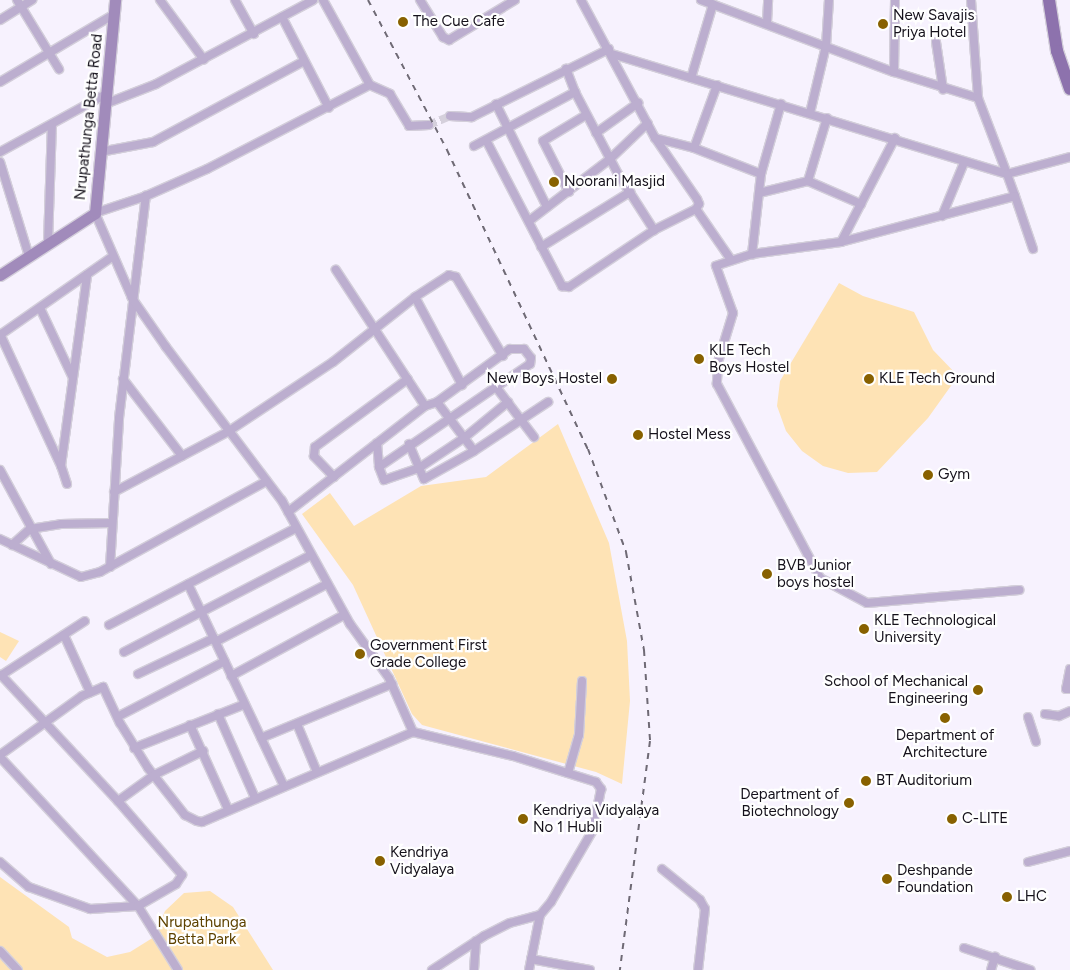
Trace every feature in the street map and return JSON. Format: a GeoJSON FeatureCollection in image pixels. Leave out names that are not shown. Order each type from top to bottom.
{"type":"FeatureCollection","features":[{"type":"Feature","properties":{"kind":"main road"},"geometry":{"type":"LineString","coordinates":[[1049,0],[1057,51],[1070,89]]}},
{"type":"Feature","properties":{"kind":"street"},"geometry":{"type":"LineString","coordinates":[[0,20],[19,4],[32,0]]}},
{"type":"Feature","properties":{"kind":"street","name":"Nrupathunga Betta Road"},"geometry":{"type":"LineString","coordinates":[[0,276],[95,213],[115,0]]}},
{"type":"Feature","properties":{"kind":"street"},"geometry":{"type":"LineString","coordinates":[[160,0],[204,60]]}},
{"type":"Feature","properties":{"kind":"street"},"geometry":{"type":"LineString","coordinates":[[235,0],[254,34]]}},
{"type":"Feature","properties":{"kind":"street"},"geometry":{"type":"LineString","coordinates":[[0,152],[105,99],[156,84],[254,34],[313,0]]}},
{"type":"Feature","properties":{"kind":"street"},"geometry":{"type":"LineString","coordinates":[[323,0],[370,86],[390,94],[409,126],[429,125]]}},
{"type":"Feature","properties":{"kind":"street"},"geometry":{"type":"LineString","coordinates":[[420,0],[443,37],[449,40],[503,3],[515,0]]}},
{"type":"Feature","properties":{"kind":"street"},"geometry":{"type":"LineString","coordinates":[[581,0],[611,51],[655,138],[697,199],[696,209],[730,260]]}},
{"type":"Feature","properties":{"kind":"street"},"geometry":{"type":"LineString","coordinates":[[701,0],[767,22],[894,72],[943,89],[978,98]]}},
{"type":"Feature","properties":{"kind":"street"},"geometry":{"type":"LineString","coordinates":[[767,22],[768,0]]}},
{"type":"Feature","properties":{"kind":"street"},"geometry":{"type":"LineString","coordinates":[[810,113],[826,46],[829,0]]}},
{"type":"Feature","properties":{"kind":"street"},"geometry":{"type":"LineString","coordinates":[[894,72],[895,0]]}},
{"type":"Feature","properties":{"kind":"street"},"geometry":{"type":"LineString","coordinates":[[971,0],[978,98],[1033,249]]}},
{"type":"Feature","properties":{"kind":"street"},"geometry":{"type":"LineString","coordinates":[[19,4],[59,69]]}},
{"type":"Feature","properties":{"kind":"street"},"geometry":{"type":"LineString","coordinates":[[691,78],[713,4]]}},
{"type":"Feature","properties":{"kind":"street"},"geometry":{"type":"LineString","coordinates":[[0,82],[113,15]]}},
{"type":"Feature","properties":{"kind":"street"},"geometry":{"type":"LineString","coordinates":[[282,17],[329,108]]}},
{"type":"Feature","properties":{"kind":"street"},"geometry":{"type":"LineString","coordinates":[[936,42],[943,89]]}},
{"type":"Feature","properties":{"kind":"street"},"geometry":{"type":"LineString","coordinates":[[450,116],[472,116],[566,69],[611,51],[691,78],[895,138],[964,163],[1006,174],[1070,157]]}},
{"type":"Feature","properties":{"kind":"street"},"geometry":{"type":"LineString","coordinates":[[100,152],[153,142],[304,61]]}},
{"type":"Feature","properties":{"kind":"street"},"geometry":{"type":"LineString","coordinates":[[566,69],[586,115],[610,159],[654,230]]}},
{"type":"Feature","properties":{"kind":"street"},"geometry":{"type":"LineString","coordinates":[[694,148],[717,85]]}},
{"type":"Feature","properties":{"kind":"street"},"geometry":{"type":"LineString","coordinates":[[370,86],[329,108],[146,196],[95,213],[112,257],[132,298],[288,512],[344,615],[392,684],[413,732]]}},
{"type":"Feature","properties":{"kind":"street"},"geometry":{"type":"LineString","coordinates":[[474,146],[576,92]]}},
{"type":"Feature","properties":{"kind":"street"},"geometry":{"type":"LineString","coordinates":[[596,133],[638,103]]}},
{"type":"Feature","properties":{"kind":"street"},"geometry":{"type":"LineString","coordinates":[[496,104],[547,207]]}},
{"type":"Feature","properties":{"kind":"street"},"geometry":{"type":"LineString","coordinates":[[752,254],[761,174],[781,104]]}},
{"type":"Feature","properties":{"kind":"street"},"geometry":{"type":"LineString","coordinates":[[569,192],[543,140],[586,115]]}},
{"type":"Feature","properties":{"kind":"street"},"geometry":{"type":"LineString","coordinates":[[808,181],[827,118]]}},
{"type":"Feature","properties":{"kind":"street"},"geometry":{"type":"LineString","coordinates":[[529,221],[610,159],[648,124]]}},
{"type":"Feature","properties":{"kind":"street"},"geometry":{"type":"LineString","coordinates":[[48,243],[52,125]]}},
{"type":"Feature","properties":{"kind":"street"},"geometry":{"type":"LineString","coordinates":[[655,138],[694,148],[761,174]]}},
{"type":"Feature","properties":{"kind":"street"},"geometry":{"type":"LineString","coordinates":[[842,242],[895,138]]}},
{"type":"Feature","properties":{"kind":"street"},"geometry":{"type":"LineString","coordinates":[[486,140],[529,221],[558,284],[568,287],[654,230],[696,209]]}},
{"type":"Feature","properties":{"kind":"street"},"geometry":{"type":"LineString","coordinates":[[0,162],[29,256]]}},
{"type":"Feature","properties":{"kind":"street"},"geometry":{"type":"LineString","coordinates":[[942,216],[964,163]]}},
{"type":"Feature","properties":{"kind":"street"},"geometry":{"type":"LineString","coordinates":[[759,193],[808,181],[861,204]]}},
{"type":"Feature","properties":{"kind":"street"},"geometry":{"type":"LineString","coordinates":[[541,247],[630,192]]}},
{"type":"Feature","properties":{"kind":"street"},"geometry":{"type":"LineString","coordinates":[[110,567],[123,380],[146,196]]}},
{"type":"Feature","properties":{"kind":"street"},"geometry":{"type":"LineString","coordinates":[[1015,196],[842,242],[752,254],[716,266],[732,313],[718,362],[717,384],[820,578],[867,603],[1019,590]]}},
{"type":"Feature","properties":{"kind":"street"},"geometry":{"type":"LineString","coordinates":[[67,484],[61,466],[0,334],[112,257]]}},
{"type":"Feature","properties":{"kind":"street"},"geometry":{"type":"LineString","coordinates":[[336,270],[376,327],[425,406]]}},
{"type":"Feature","properties":{"kind":"street"},"geometry":{"type":"LineString","coordinates":[[61,466],[87,275]]}},
{"type":"Feature","properties":{"kind":"street"},"geometry":{"type":"LineString","coordinates":[[114,492],[229,431],[333,362],[415,297],[449,275],[454,276],[503,356]]}},
{"type":"Feature","properties":{"kind":"street"},"geometry":{"type":"LineString","coordinates":[[415,297],[462,385]]}},
{"type":"Feature","properties":{"kind":"street"},"geometry":{"type":"LineString","coordinates":[[40,308],[73,379]]}},
{"type":"Feature","properties":{"kind":"street"},"geometry":{"type":"LineString","coordinates":[[288,512],[425,406],[437,402],[503,356],[510,349],[524,349],[531,362],[409,444],[379,467]]}},
{"type":"Feature","properties":{"kind":"street"},"geometry":{"type":"LineString","coordinates":[[334,477],[314,456],[315,447],[408,379]]}},
{"type":"Feature","properties":{"kind":"street"},"geometry":{"type":"LineString","coordinates":[[123,380],[182,456]]}},
{"type":"Feature","properties":{"kind":"street"},"geometry":{"type":"LineString","coordinates":[[496,387],[534,437]]}},
{"type":"Feature","properties":{"kind":"street"},"geometry":{"type":"LineString","coordinates":[[437,402],[474,451]]}},
{"type":"Feature","properties":{"kind":"street"},"geometry":{"type":"LineString","coordinates":[[377,443],[379,467],[384,480],[418,468],[464,438],[508,402]]}},
{"type":"Feature","properties":{"kind":"street"},"geometry":{"type":"LineString","coordinates":[[409,444],[418,468],[426,479],[474,451],[548,402]]}},
{"type":"Feature","properties":{"kind":"street"},"geometry":{"type":"LineString","coordinates":[[0,470],[50,564]]}},
{"type":"Feature","properties":{"kind":"street"},"geometry":{"type":"LineString","coordinates":[[0,539],[81,577],[110,567],[267,481]]}},
{"type":"Feature","properties":{"kind":"street"},"geometry":{"type":"LineString","coordinates":[[12,545],[30,529],[61,524],[112,522]]}},
{"type":"Feature","properties":{"kind":"street"},"geometry":{"type":"LineString","coordinates":[[109,625],[296,528]]}},
{"type":"Feature","properties":{"kind":"street"},"geometry":{"type":"LineString","coordinates":[[124,652],[311,555]]}},
{"type":"Feature","properties":{"kind":"street"},"geometry":{"type":"LineString","coordinates":[[188,584],[284,786]]}},
{"type":"Feature","properties":{"kind":"street"},"geometry":{"type":"LineString","coordinates":[[138,674],[216,640],[327,584]]}},
{"type":"Feature","properties":{"kind":"street"},"geometry":{"type":"LineString","coordinates":[[231,676],[344,615]]}},
{"type":"Feature","properties":{"kind":"street"},"geometry":{"type":"LineString","coordinates":[[0,862],[29,886],[77,906],[103,909],[138,906],[176,884],[182,874],[118,801],[43,724],[0,675],[85,621]]}},
{"type":"Feature","properties":{"kind":"street"},"geometry":{"type":"LineString","coordinates":[[64,635],[90,692]]}},
{"type":"Feature","properties":{"kind":"street"},"geometry":{"type":"LineString","coordinates":[[119,716],[225,661]]}},
{"type":"Feature","properties":{"kind":"street"},"geometry":{"type":"LineString","coordinates":[[1070,669],[1066,689],[1070,689]]}},
{"type":"Feature","properties":{"kind":"street"},"geometry":{"type":"LineString","coordinates":[[568,773],[579,735],[582,681]]}},
{"type":"Feature","properties":{"kind":"street"},"geometry":{"type":"LineString","coordinates":[[261,738],[392,684]]}},
{"type":"Feature","properties":{"kind":"street"},"geometry":{"type":"LineString","coordinates":[[178,970],[138,906],[0,756],[90,692],[105,689],[134,748],[191,820],[202,822],[228,809],[413,732],[568,773],[600,784],[593,830],[582,852],[540,915],[528,970]]}},
{"type":"Feature","properties":{"kind":"street"},"geometry":{"type":"LineString","coordinates":[[134,748],[244,704]]}},
{"type":"Feature","properties":{"kind":"street"},"geometry":{"type":"LineString","coordinates":[[1045,714],[1058,716],[1070,712]]}},
{"type":"Feature","properties":{"kind":"street"},"geometry":{"type":"LineString","coordinates":[[218,714],[255,798]]}},
{"type":"Feature","properties":{"kind":"street"},"geometry":{"type":"LineString","coordinates":[[1028,717],[1036,742]]}},
{"type":"Feature","properties":{"kind":"street"},"geometry":{"type":"LineString","coordinates":[[298,724],[317,772]]}},
{"type":"Feature","properties":{"kind":"street"},"geometry":{"type":"LineString","coordinates":[[190,725],[228,809]]}},
{"type":"Feature","properties":{"kind":"street"},"geometry":{"type":"LineString","coordinates":[[118,801],[154,775],[203,751]]}},
{"type":"Feature","properties":{"kind":"street"},"geometry":{"type":"LineString","coordinates":[[1028,862],[1070,851]]}},
{"type":"Feature","properties":{"kind":"street"},"geometry":{"type":"LineString","coordinates":[[662,869],[700,900],[705,909],[698,970]]}},
{"type":"Feature","properties":{"kind":"street"},"geometry":{"type":"LineString","coordinates":[[436,969],[476,941],[510,923],[540,915]]}},
{"type":"Feature","properties":{"kind":"street"},"geometry":{"type":"LineString","coordinates":[[474,970],[476,941]]}},
{"type":"Feature","properties":{"kind":"street"},"geometry":{"type":"LineString","coordinates":[[964,948],[996,957],[1030,970]]}},
{"type":"Feature","properties":{"kind":"street"},"geometry":{"type":"LineString","coordinates":[[0,951],[18,970]]}},
{"type":"Feature","properties":{"kind":"street"},"geometry":{"type":"LineString","coordinates":[[991,970],[996,957]]}},
{"type":"Feature","properties":{"kind":"street"},"geometry":{"type":"LineString","coordinates":[[531,959],[590,970]]}},
{"type":"Feature","properties":{"kind":"green space","name":"KLE Tech Ground"},"geometry":{"type":"Polygon","coordinates":[[[839,283],[863,296],[914,312],[933,350],[958,376],[928,418],[877,472],[848,473],[823,466],[802,451],[786,431],[777,406],[780,381],[839,283]]]}},
{"type":"Feature","properties":{"kind":"green space"},"geometry":{"type":"Polygon","coordinates":[[[558,424],[609,543],[627,641],[630,701],[622,784],[596,772],[422,725],[412,714],[353,585],[302,514],[330,493],[354,526],[421,486],[486,477],[558,424]]]}},
{"type":"Feature","properties":{"kind":"green space"},"geometry":{"type":"Polygon","coordinates":[[[0,632],[19,641],[6,661],[0,657],[0,632]]]}},
{"type":"Feature","properties":{"kind":"green space","name":"Nrupathunga Betta Park"},"geometry":{"type":"Polygon","coordinates":[[[0,877],[69,927],[72,938],[107,957],[130,952],[154,937],[165,911],[184,893],[210,891],[233,907],[273,970],[0,970],[0,877]]]}},
{"type":"Feature","properties":{"kind":"tunnel"},"geometry":{"type":"LineString","coordinates":[[429,125],[450,116]]}},
{"type":"Feature","properties":{"kind":"railway"},"geometry":{"type":"LineString","coordinates":[[368,0],[447,150],[588,449],[626,552],[644,650],[650,741],[620,970]]}},
{"type":"Feature","properties":{"kind":"place","name":"The Cue Cafe"},"geometry":{"type":"Point","coordinates":[403,22]}},
{"type":"Feature","properties":{"kind":"place","name":"New Savajis Priya Hotel"},"geometry":{"type":"Point","coordinates":[883,24]}},
{"type":"Feature","properties":{"kind":"place","name":"Noorani Masjid"},"geometry":{"type":"Point","coordinates":[554,182]}},
{"type":"Feature","properties":{"kind":"place","name":"KLE Tech Boys Hostel"},"geometry":{"type":"Point","coordinates":[699,359]}},
{"type":"Feature","properties":{"kind":"place","name":"New Boys Hostel"},"geometry":{"type":"Point","coordinates":[612,379]}},
{"type":"Feature","properties":{"kind":"place","name":"KLE Tech Ground"},"geometry":{"type":"Point","coordinates":[869,379]}},
{"type":"Feature","properties":{"kind":"place","name":"Hostel Mess"},"geometry":{"type":"Point","coordinates":[638,435]}},
{"type":"Feature","properties":{"kind":"place","name":"Gym"},"geometry":{"type":"Point","coordinates":[928,475]}},
{"type":"Feature","properties":{"kind":"place","name":"BVB Junior boys hostel"},"geometry":{"type":"Point","coordinates":[767,574]}},
{"type":"Feature","properties":{"kind":"place","name":"KLE Technological University"},"geometry":{"type":"Point","coordinates":[864,629]}},
{"type":"Feature","properties":{"kind":"place","name":"Government First Grade College"},"geometry":{"type":"Point","coordinates":[360,654]}},
{"type":"Feature","properties":{"kind":"place","name":"School of Mechanical Engineering"},"geometry":{"type":"Point","coordinates":[978,690]}},
{"type":"Feature","properties":{"kind":"place","name":"Department of Architecture"},"geometry":{"type":"Point","coordinates":[945,718]}},
{"type":"Feature","properties":{"kind":"place","name":"BT Auditorium"},"geometry":{"type":"Point","coordinates":[866,781]}},
{"type":"Feature","properties":{"kind":"place","name":"Department of Biotechnology"},"geometry":{"type":"Point","coordinates":[849,803]}},
{"type":"Feature","properties":{"kind":"place","name":"Kendriya Vidyalaya No 1 Hubli"},"geometry":{"type":"Point","coordinates":[523,819]}},
{"type":"Feature","properties":{"kind":"place","name":"C-LITE"},"geometry":{"type":"Point","coordinates":[952,819]}},
{"type":"Feature","properties":{"kind":"place","name":"Kendriya Vidyalaya"},"geometry":{"type":"Point","coordinates":[380,861]}},
{"type":"Feature","properties":{"kind":"place","name":"Deshpande Foundation"},"geometry":{"type":"Point","coordinates":[887,879]}},
{"type":"Feature","properties":{"kind":"place","name":"LHC"},"geometry":{"type":"Point","coordinates":[1007,897]}}]}
